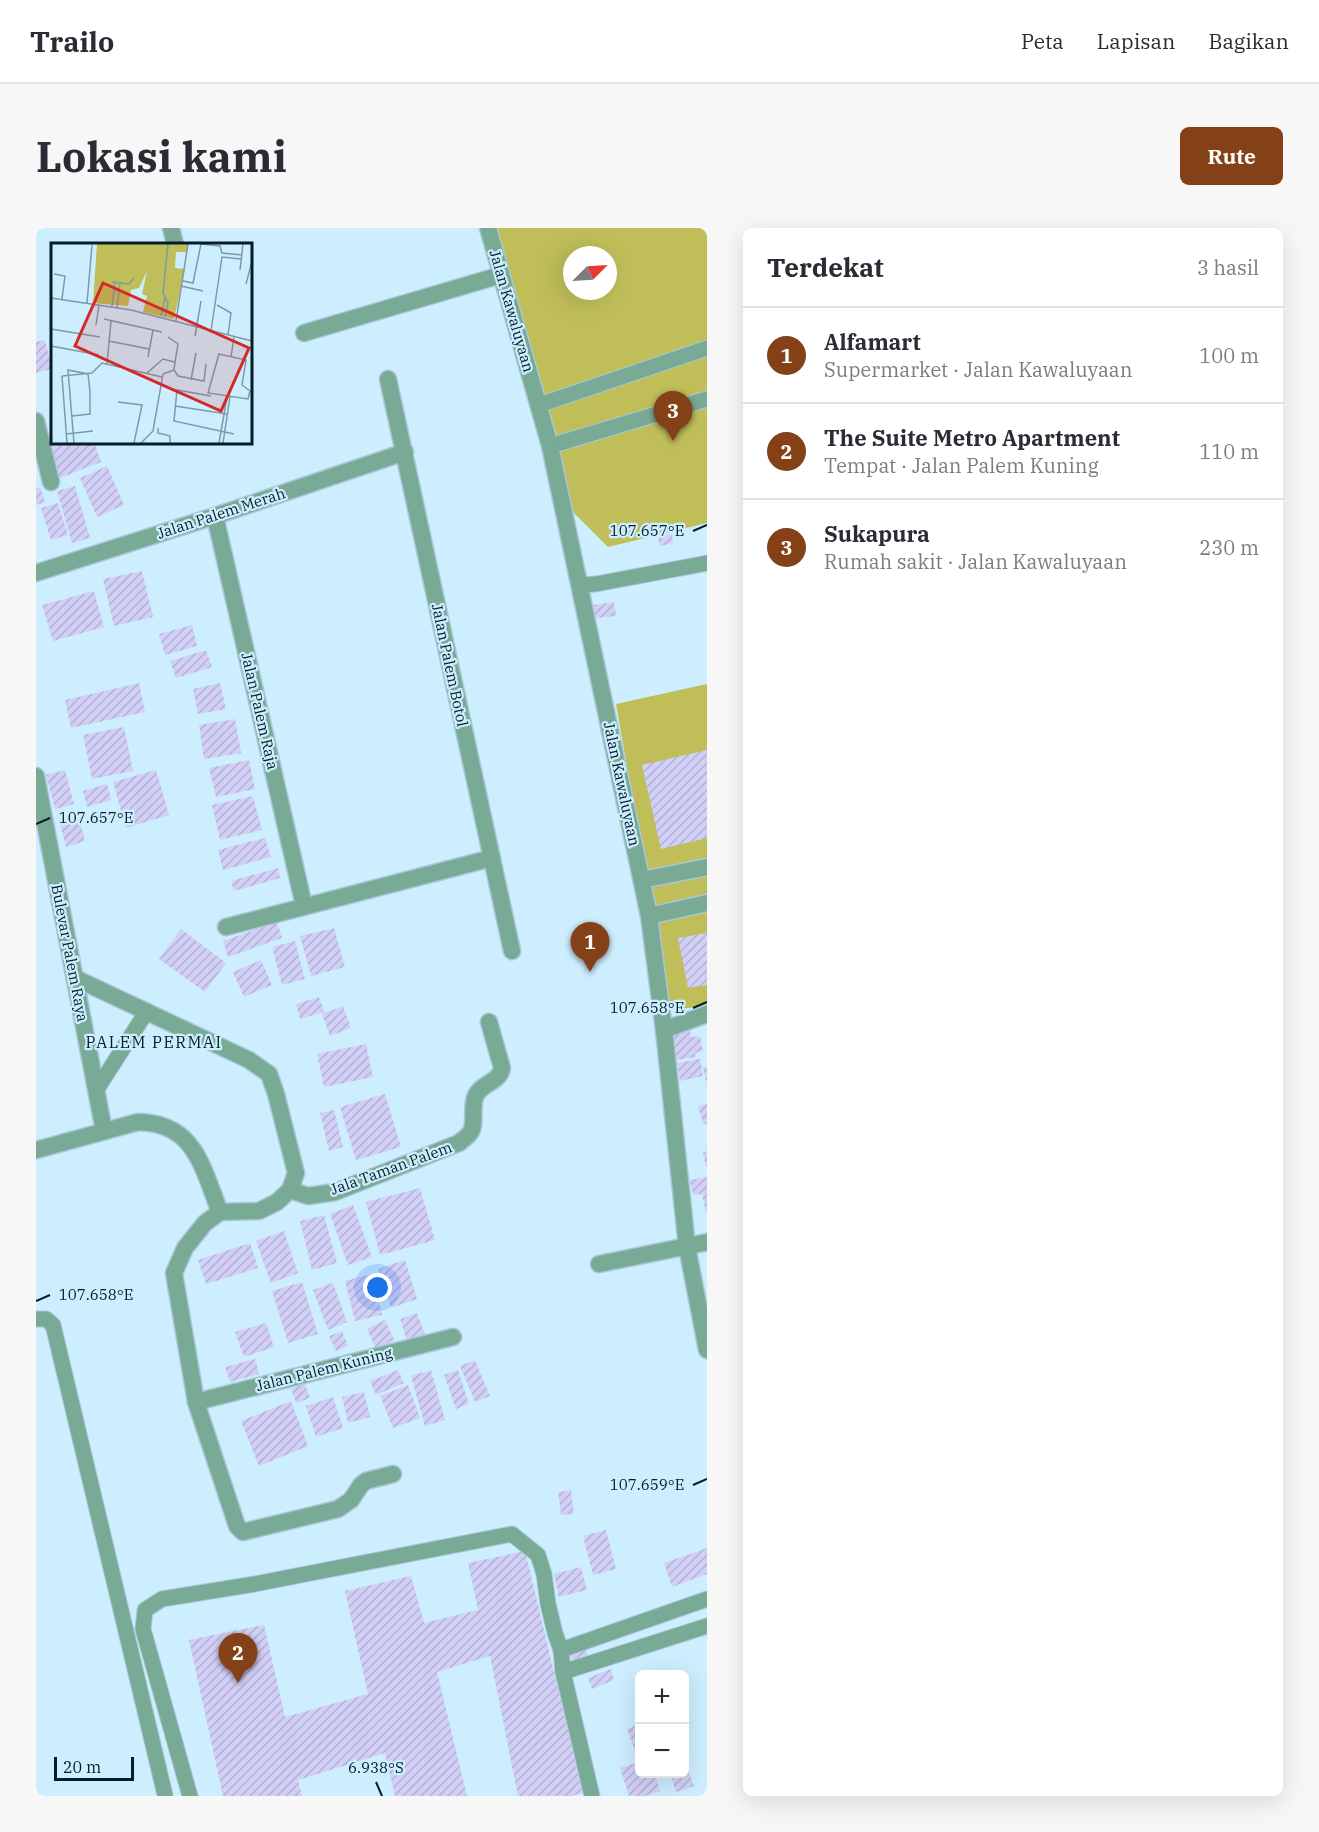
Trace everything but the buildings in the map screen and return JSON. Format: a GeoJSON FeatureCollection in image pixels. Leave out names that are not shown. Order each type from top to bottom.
{"type":"FeatureCollection","features":[{"type":"Feature","properties":{"kind":"street"},"geometry":{"type":"LineString","coordinates":[[171,228],[175,243]]}},
{"type":"Feature","properties":{"kind":"street","name":"Jalan Kawaluyaan"},"geometry":{"type":"LineString","coordinates":[[488,228],[550,446],[642,880],[664,1030],[687,1247],[707,1350]]}},
{"type":"Feature","properties":{"kind":"street"},"geometry":{"type":"LineString","coordinates":[[304,333],[501,275]]}},
{"type":"Feature","properties":{"kind":"street","name":"Jalan Palem Botol"},"geometry":{"type":"LineString","coordinates":[[388,379],[512,951]]}},
{"type":"Feature","properties":{"kind":"street"},"geometry":{"type":"LineString","coordinates":[[36,421],[51,482]]}},
{"type":"Feature","properties":{"kind":"street","name":"Jalan Palem Merah"},"geometry":{"type":"LineString","coordinates":[[36,573],[405,452]]}},
{"type":"Feature","properties":{"kind":"street","name":"Jalan Palem Raja"},"geometry":{"type":"LineString","coordinates":[[214,516],[304,906]]}},
{"type":"Feature","properties":{"kind":"street","name":"Bulevar Palem Raya"},"geometry":{"type":"LineString","coordinates":[[36,776],[104,1131]]}},
{"type":"Feature","properties":{"kind":"street"},"geometry":{"type":"LineString","coordinates":[[226,927],[492,858]]}},
{"type":"Feature","properties":{"kind":"street"},"geometry":{"type":"LineString","coordinates":[[642,880],[707,867]]}},
{"type":"Feature","properties":{"kind":"street"},"geometry":{"type":"LineString","coordinates":[[649,916],[707,903]]}},
{"type":"Feature","properties":{"kind":"street"},"geometry":{"type":"LineString","coordinates":[[75,978],[249,1060],[269,1074],[276,1094],[296,1173],[290,1190],[277,1202],[259,1211],[220,1212],[205,1223],[185,1248],[174,1273],[196,1402],[237,1526],[243,1532],[338,1509],[351,1500],[366,1481],[393,1474]]}},
{"type":"Feature","properties":{"kind":"street"},"geometry":{"type":"LineString","coordinates":[[664,1030],[707,1014]]}},
{"type":"Feature","properties":{"kind":"street","name":"Jala Taman Palem"},"geometry":{"type":"LineString","coordinates":[[290,1190],[308,1196],[335,1192],[459,1143],[470,1133],[477,1092],[502,1073],[489,1022]]}},
{"type":"Feature","properties":{"kind":"street"},"geometry":{"type":"LineString","coordinates":[[36,1150],[138,1122],[164,1125],[186,1140],[194,1150],[220,1212]]}},
{"type":"Feature","properties":{"kind":"street"},"geometry":{"type":"LineString","coordinates":[[599,1264],[707,1242]]}},
{"type":"Feature","properties":{"kind":"street","name":"Jalan Palem Kuning"},"geometry":{"type":"LineString","coordinates":[[196,1402],[453,1337]]}},
{"type":"Feature","properties":{"kind":"lane"},"geometry":{"type":"LineString","coordinates":[[539,405],[707,348]]}},
{"type":"Feature","properties":{"kind":"lane"},"geometry":{"type":"LineString","coordinates":[[550,446],[707,399]]}},
{"type":"Feature","properties":{"kind":"lane"},"geometry":{"type":"LineString","coordinates":[[580,585],[707,563]]}},
{"type":"Feature","properties":{"kind":"lane"},"geometry":{"type":"LineString","coordinates":[[97,1089],[147,1011]]}},
{"type":"Feature","properties":{"kind":"lane"},"geometry":{"type":"LineString","coordinates":[[36,1319],[46,1319],[53,1325],[163,1795],[189,1793],[142,1629],[145,1610],[162,1599],[255,1584],[512,1534],[538,1555],[592,1796]]}},
{"type":"Feature","properties":{"kind":"lane"},"geometry":{"type":"LineString","coordinates":[[561,1650],[707,1599]]}},
{"type":"Feature","properties":{"kind":"lane"},"geometry":{"type":"LineString","coordinates":[[563,1672],[707,1626]]}},
{"type":"Feature","properties":{"kind":"shaded area"},"geometry":{"type":"Polygon","coordinates":[[[496,228],[707,228],[707,523],[608,547],[571,510],[496,228]]]}},
{"type":"Feature","properties":{"kind":"shaded area"},"geometry":{"type":"Polygon","coordinates":[[[707,684],[707,1006],[670,1010],[616,704],[707,684]]]}},
{"type":"Feature","properties":{"kind":"place","name":"Sukapura"},"geometry":{"type":"Point","coordinates":[673,441]}},
{"type":"Feature","properties":{"kind":"place","name":"Alfamart"},"geometry":{"type":"Point","coordinates":[590,972]}},
{"type":"Feature","properties":{"kind":"place","name":"The Suite Metro Apartment"},"geometry":{"type":"Point","coordinates":[238,1683]}},
{"type":"Feature","properties":{"kind":"district","name":"PALEM PERMAI"},"geometry":{"type":"Point","coordinates":[154,1042]}}]}
